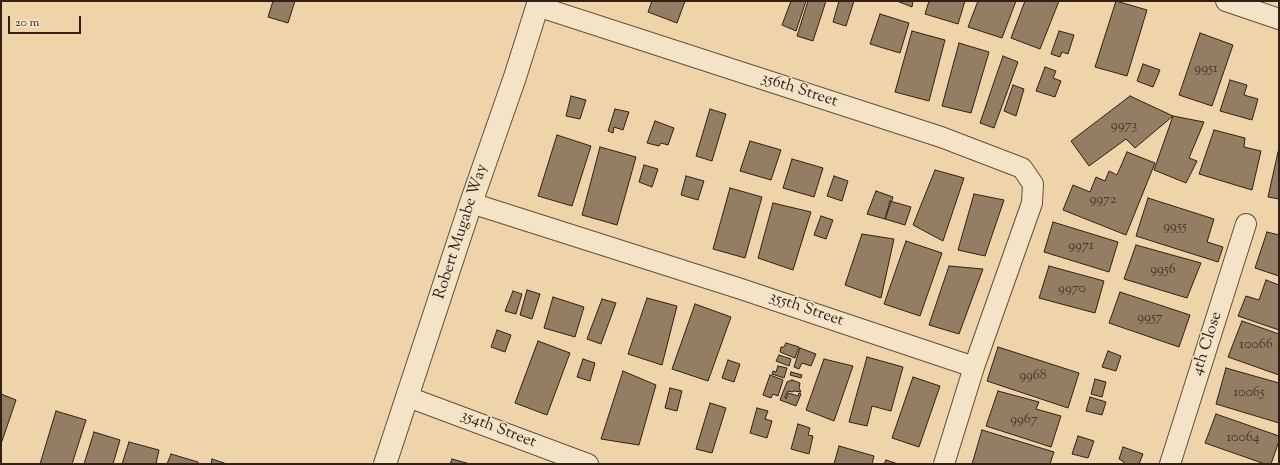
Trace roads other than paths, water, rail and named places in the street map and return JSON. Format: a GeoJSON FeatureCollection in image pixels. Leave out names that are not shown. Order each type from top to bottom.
{"type":"FeatureCollection","features":[{"type":"Feature","properties":{"kind":"street"},"geometry":{"type":"LineString","coordinates":[[1226,1],[1279,19]]}},
{"type":"Feature","properties":{"kind":"street","name":"Robert Mugabe Way"},"geometry":{"type":"LineString","coordinates":[[385,464],[471,203],[515,77],[538,3]]}},
{"type":"Feature","properties":{"kind":"street","name":"356th Street"},"geometry":{"type":"LineString","coordinates":[[538,3],[941,137],[1022,168],[1032,184],[1032,203],[974,367]]}},
{"type":"Feature","properties":{"kind":"street","name":"355th Street"},"geometry":{"type":"LineString","coordinates":[[471,203],[738,288],[974,367]]}},
{"type":"Feature","properties":{"kind":"street","name":"4th Close"},"geometry":{"type":"LineString","coordinates":[[1170,464],[1246,224]]}},
{"type":"Feature","properties":{"kind":"street"},"geometry":{"type":"LineString","coordinates":[[944,464],[974,367]]}},
{"type":"Feature","properties":{"kind":"street","name":"354th Street"},"geometry":{"type":"LineString","coordinates":[[408,397],[588,464]]}}]}
